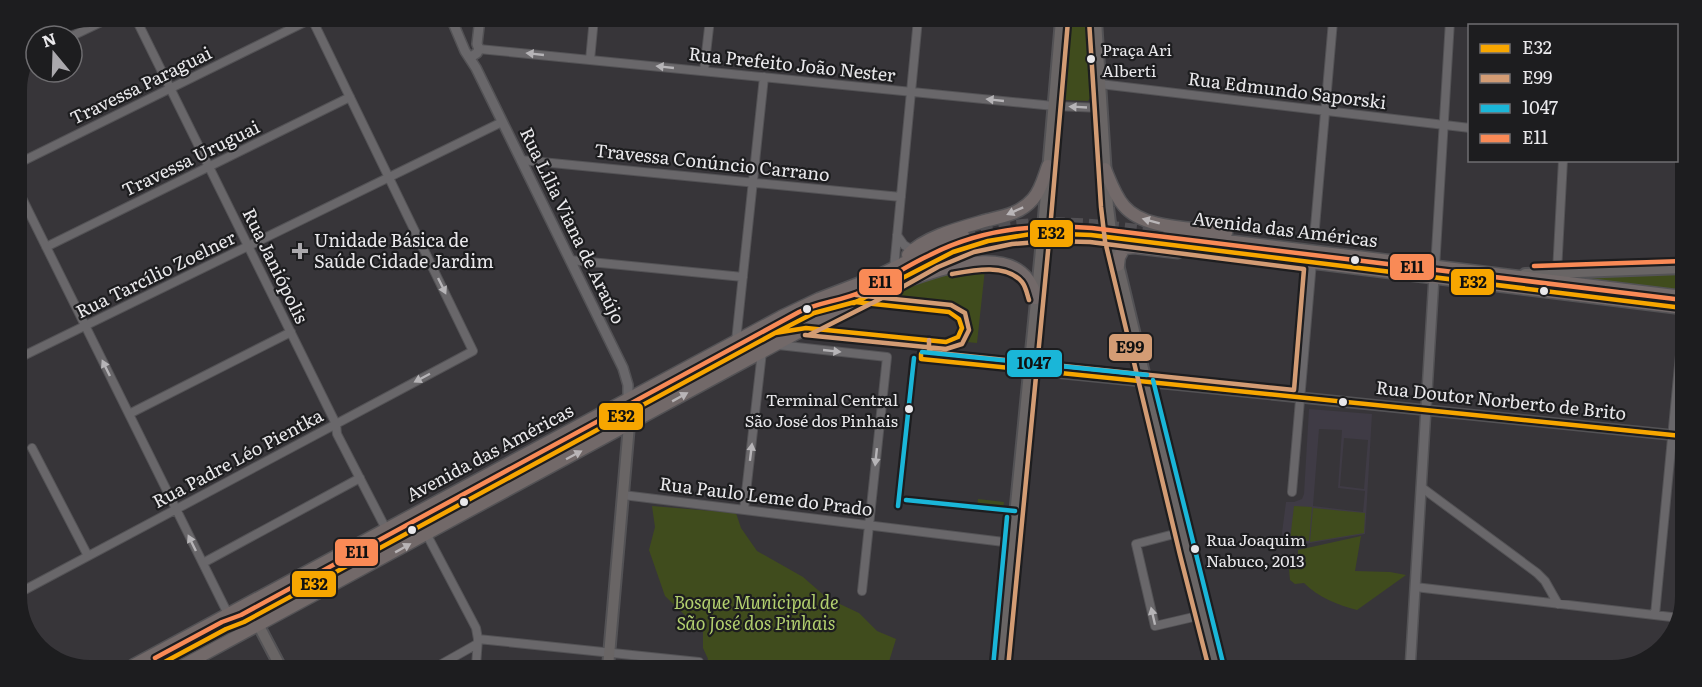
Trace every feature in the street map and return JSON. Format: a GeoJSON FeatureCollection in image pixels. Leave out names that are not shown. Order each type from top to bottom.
{"type":"FeatureCollection","features":[{"type":"Feature","properties":{"kind":"main road"},"geometry":{"type":"LineString","coordinates":[[1001,660],[1060,27]]}},
{"type":"Feature","properties":{"kind":"main road"},"geometry":{"type":"LineString","coordinates":[[1096,27],[1110,224],[1118,266],[1214,660]]}},
{"type":"Feature","properties":{"kind":"main road"},"geometry":{"type":"LineString","coordinates":[[895,267],[912,250],[946,233],[1010,215],[1023,208],[1037,194],[1048,166]]}},
{"type":"Feature","properties":{"kind":"main road"},"geometry":{"type":"LineString","coordinates":[[1106,168],[1123,206],[1142,219],[1160,224],[1223,232],[1290,254]]}},
{"type":"Feature","properties":{"kind":"main road","name":"Avenida das Américas"},"geometry":{"type":"LineString","coordinates":[[1170,239],[1435,272],[1675,308]]}},
{"type":"Feature","properties":{"kind":"main road","name":"Avenida das Américas"},"geometry":{"type":"LineString","coordinates":[[143,660],[806,305],[934,248],[966,242],[887,287],[776,344],[194,660]]}},
{"type":"Feature","properties":{"kind":"main road"},"geometry":{"type":"LineString","coordinates":[[1118,266],[1121,251],[1124,248],[1134,247],[1243,259],[1290,254]]}},
{"type":"Feature","properties":{"kind":"main road","name":"Avenida das Américas"},"geometry":{"type":"LineString","coordinates":[[1290,254],[1312,262],[1435,272],[1503,274],[1675,296]]}},
{"type":"Feature","properties":{"kind":"main road"},"geometry":{"type":"LineString","coordinates":[[887,287],[950,267],[987,262],[1020,271],[1031,282],[1036,298]]}},
{"type":"Feature","properties":{"kind":"main road"},"geometry":{"type":"LineString","coordinates":[[1503,274],[1675,268]]}},
{"type":"Feature","properties":{"kind":"main road"},"geometry":{"type":"LineString","coordinates":[[608,660],[629,425],[628,400]]}},
{"type":"Feature","properties":{"kind":"main road"},"geometry":{"type":"LineString","coordinates":[[228,614],[259,626],[277,660]]}},
{"type":"Feature","properties":{"kind":"street","name":"Rua Janiópolis"},"geometry":{"type":"LineString","coordinates":[[140,27],[336,424],[337,434],[386,530]]}},
{"type":"Feature","properties":{"kind":"street","name":"Travessa Paraguai"},"geometry":{"type":"LineString","coordinates":[[27,159],[293,27]]}},
{"type":"Feature","properties":{"kind":"street"},"geometry":{"type":"LineString","coordinates":[[315,27],[389,177]]}},
{"type":"Feature","properties":{"kind":"street","name":"Rua Lília Viana de Araújo"},"geometry":{"type":"LineString","coordinates":[[457,27],[470,47],[476,68],[623,368],[628,385],[628,400]]}},
{"type":"Feature","properties":{"kind":"street"},"geometry":{"type":"LineString","coordinates":[[470,47],[477,27]]}},
{"type":"Feature","properties":{"kind":"street"},"geometry":{"type":"LineString","coordinates":[[590,60],[593,27]]}},
{"type":"Feature","properties":{"kind":"street"},"geometry":{"type":"LineString","coordinates":[[704,71],[709,27]]}},
{"type":"Feature","properties":{"kind":"street"},"geometry":{"type":"LineString","coordinates":[[895,267],[917,27]]}},
{"type":"Feature","properties":{"kind":"street"},"geometry":{"type":"LineString","coordinates":[[1315,227],[1332,27]]}},
{"type":"Feature","properties":{"kind":"street"},"geometry":{"type":"LineString","coordinates":[[1411,660],[1450,27]]}},
{"type":"Feature","properties":{"kind":"street","name":"Rua Prefeito João Nester"},"geometry":{"type":"LineString","coordinates":[[470,47],[1054,106],[1102,108]]}},
{"type":"Feature","properties":{"kind":"street"},"geometry":{"type":"LineString","coordinates":[[736,341],[764,77]]}},
{"type":"Feature","properties":{"kind":"street","name":"Rua Edmundo Saporski"},"geometry":{"type":"LineString","coordinates":[[1100,84],[1468,128]]}},
{"type":"Feature","properties":{"kind":"street","name":"Travessa Uruguai"},"geometry":{"type":"LineString","coordinates":[[46,248],[350,97]]}},
{"type":"Feature","properties":{"kind":"street","name":"Rua Tarcílio Zoelner"},"geometry":{"type":"LineString","coordinates":[[27,355],[502,122]]}},
{"type":"Feature","properties":{"kind":"street","name":"Travessa Conúncio Carrano"},"geometry":{"type":"LineString","coordinates":[[521,160],[901,197]]}},
{"type":"Feature","properties":{"kind":"street"},"geometry":{"type":"LineString","coordinates":[[1557,272],[1563,162]]}},
{"type":"Feature","properties":{"kind":"street","name":"Rua Padre Léo Pientka"},"geometry":{"type":"LineString","coordinates":[[27,589],[473,351],[389,177]]}},
{"type":"Feature","properties":{"kind":"street"},"geometry":{"type":"LineString","coordinates":[[27,209],[228,614]]}},
{"type":"Feature","properties":{"kind":"street"},"geometry":{"type":"LineString","coordinates":[[897,235],[904,245],[912,250]]}},
{"type":"Feature","properties":{"kind":"street"},"geometry":{"type":"LineString","coordinates":[[570,260],[743,277]]}},
{"type":"Feature","properties":{"kind":"street"},"geometry":{"type":"LineString","coordinates":[[1292,492],[1312,262]]}},
{"type":"Feature","properties":{"kind":"street"},"geometry":{"type":"LineString","coordinates":[[129,414],[291,332]]}},
{"type":"Feature","properties":{"kind":"street"},"geometry":{"type":"LineString","coordinates":[[776,344],[887,357],[862,591]]}},
{"type":"Feature","properties":{"kind":"street"},"geometry":{"type":"LineString","coordinates":[[744,510],[762,352]]}},
{"type":"Feature","properties":{"kind":"street","name":"Rua Doutor Norberto de Brito"},"geometry":{"type":"LineString","coordinates":[[1029,370],[1675,436]]}},
{"type":"Feature","properties":{"kind":"street"},"geometry":{"type":"LineString","coordinates":[[32,448],[88,556]]}},
{"type":"Feature","properties":{"kind":"street"},"geometry":{"type":"LineString","coordinates":[[1655,615],[1675,452]]}},
{"type":"Feature","properties":{"kind":"street"},"geometry":{"type":"LineString","coordinates":[[202,563],[360,478]]}},
{"type":"Feature","properties":{"kind":"street"},"geometry":{"type":"LineString","coordinates":[[1421,487],[1537,573],[1545,581],[1558,604]]}},
{"type":"Feature","properties":{"kind":"street","name":"Rua Paulo Leme do Prado"},"geometry":{"type":"LineString","coordinates":[[623,495],[1012,543]]}},
{"type":"Feature","properties":{"kind":"street"},"geometry":{"type":"LineString","coordinates":[[1182,532],[1136,544],[1155,626],[1202,615]]}},
{"type":"Feature","properties":{"kind":"street"},"geometry":{"type":"LineString","coordinates":[[427,535],[476,628],[478,641],[476,660]]}},
{"type":"Feature","properties":{"kind":"street"},"geometry":{"type":"LineString","coordinates":[[1415,587],[1672,617]]}},
{"type":"Feature","properties":{"kind":"street"},"geometry":{"type":"LineString","coordinates":[[448,660],[478,641],[679,660]]}},
{"type":"Feature","properties":{"kind":"shaded area"},"geometry":{"type":"Polygon","coordinates":[[[1309,409],[1372,414],[1365,534],[1280,548],[1286,502],[1302,499],[1309,409]],[[1319,429],[1313,506],[1363,512],[1365,491],[1338,488],[1342,430],[1319,429]],[[1344,438],[1340,486],[1364,489],[1368,440],[1344,438]]]}},
{"type":"Feature","properties":{"kind":"green space","name":"Praça Ari Alberti"},"geometry":{"type":"Polygon","coordinates":[[[1067,27],[1087,27],[1092,95],[1088,101],[1064,100],[1060,97],[1067,27]]]}},
{"type":"Feature","properties":{"kind":"green space"},"geometry":{"type":"Polygon","coordinates":[[[985,269],[977,343],[967,342],[967,321],[957,310],[873,302],[944,274],[985,269]]]}},
{"type":"Feature","properties":{"kind":"green space"},"geometry":{"type":"Polygon","coordinates":[[[1675,272],[1675,290],[1565,277],[1675,272]]]}},
{"type":"Feature","properties":{"kind":"green space"},"geometry":{"type":"Polygon","coordinates":[[[978,499],[1004,502],[1003,511],[977,508],[978,499]]]}},
{"type":"Feature","properties":{"kind":"green space","name":"Bosque Municipal de São José dos Pinhais"},"geometry":{"type":"Polygon","coordinates":[[[652,506],[736,513],[741,528],[757,551],[803,577],[827,598],[859,613],[877,631],[896,639],[889,660],[708,660],[703,648],[703,629],[691,621],[665,596],[649,550],[655,527],[652,506]]]}},
{"type":"Feature","properties":{"kind":"green space"},"geometry":{"type":"Polygon","coordinates":[[[1294,506],[1312,507],[1309,541],[1290,540],[1294,506]]]}},
{"type":"Feature","properties":{"kind":"green space"},"geometry":{"type":"Polygon","coordinates":[[[1313,508],[1365,513],[1364,533],[1310,542],[1313,508]]]}},
{"type":"Feature","properties":{"kind":"green space"},"geometry":{"type":"Polygon","coordinates":[[[1361,536],[1355,571],[1406,575],[1357,610],[1329,600],[1304,583],[1295,584],[1290,580],[1289,569],[1298,560],[1298,550],[1361,536]]]}},
{"type":"Feature","properties":{"kind":"tunnel"},"geometry":{"type":"LineString","coordinates":[[964,237],[1009,227],[1053,223],[1169,234]]}},
{"type":"Feature","properties":{"kind":"tunnel"},"geometry":{"type":"LineString","coordinates":[[967,247],[1011,236],[1044,233],[1098,235],[1170,245]]}},
{"type":"Feature","properties":{"kind":"transit line","name":"E99"},"geometry":{"type":"LineString","coordinates":[[1009,660],[1067,27]]}},
{"type":"Feature","properties":{"kind":"transit line","name":"E99"},"geometry":{"type":"LineString","coordinates":[[1089,27],[1105,241],[1207,660]]}},
{"type":"Feature","properties":{"kind":"transit line","name":"E11"},"geometry":{"type":"LineString","coordinates":[[155,658],[222,622],[241,615],[799,312],[861,292],[949,246],[989,234],[1029,227],[1092,228],[1675,299]]}},
{"type":"Feature","properties":{"kind":"transit line","name":"E32"},"geometry":{"type":"LineString","coordinates":[[854,303],[953,252],[988,241],[1037,233],[1091,235],[1675,307]]}},
{"type":"Feature","properties":{"kind":"transit line","name":"E99"},"geometry":{"type":"LineString","coordinates":[[809,335],[938,267],[974,252],[1012,244],[1051,241],[1090,242],[1304,269],[1294,390],[929,352],[929,340]]}},
{"type":"Feature","properties":{"kind":"transit line","name":"E11"},"geometry":{"type":"LineString","coordinates":[[1534,266],[1675,261]]}},
{"type":"Feature","properties":{"kind":"transit line","name":"E99"},"geometry":{"type":"LineString","coordinates":[[952,274],[989,269],[1007,272],[1022,282],[1029,300]]}},
{"type":"Feature","properties":{"kind":"transit line","name":"E99"},"geometry":{"type":"LineString","coordinates":[[805,335],[946,349],[962,344],[969,330],[965,313],[951,305],[856,295]]}},
{"type":"Feature","properties":{"kind":"transit line","name":"E32"},"geometry":{"type":"LineString","coordinates":[[855,302],[949,312],[959,319],[962,328],[958,337],[946,342],[806,328],[775,333],[814,313],[855,302]]}},
{"type":"Feature","properties":{"kind":"transit line","name":"E32"},"geometry":{"type":"LineString","coordinates":[[168,660],[226,629],[244,622],[775,333]]}},
{"type":"Feature","properties":{"kind":"transit line","name":"1047"},"geometry":{"type":"LineString","coordinates":[[922,352],[1147,375]]}},
{"type":"Feature","properties":{"kind":"transit line","name":"E32"},"geometry":{"type":"LineString","coordinates":[[921,354],[921,359],[1675,435]]}},
{"type":"Feature","properties":{"kind":"transit line","name":"1047"},"geometry":{"type":"LineString","coordinates":[[898,506],[914,358]]}},
{"type":"Feature","properties":{"kind":"transit line","name":"1047"},"geometry":{"type":"LineString","coordinates":[[1153,380],[1222,660]]}},
{"type":"Feature","properties":{"kind":"transit line","name":"1047"},"geometry":{"type":"LineString","coordinates":[[906,500],[1015,511]]}},
{"type":"Feature","properties":{"kind":"transit line","name":"1047"},"geometry":{"type":"LineString","coordinates":[[994,660],[1007,517]]}},
{"type":"Feature","properties":{"kind":"place","name":"Praça Ari Alberti"},"geometry":{"type":"Point","coordinates":[1091,59]}},
{"type":"Feature","properties":{"kind":"place","name":"Unidade Básica de Saúde Cidade Jardim"},"geometry":{"type":"Point","coordinates":[300,251]}},
{"type":"Feature","properties":{"kind":"place","name":"Terminal Central São José dos Pinhais"},"geometry":{"type":"Point","coordinates":[909,409]}},
{"type":"Feature","properties":{"kind":"place","name":"Rua Joaquim Nabuco, 2013"},"geometry":{"type":"Point","coordinates":[1195,549]}}]}
